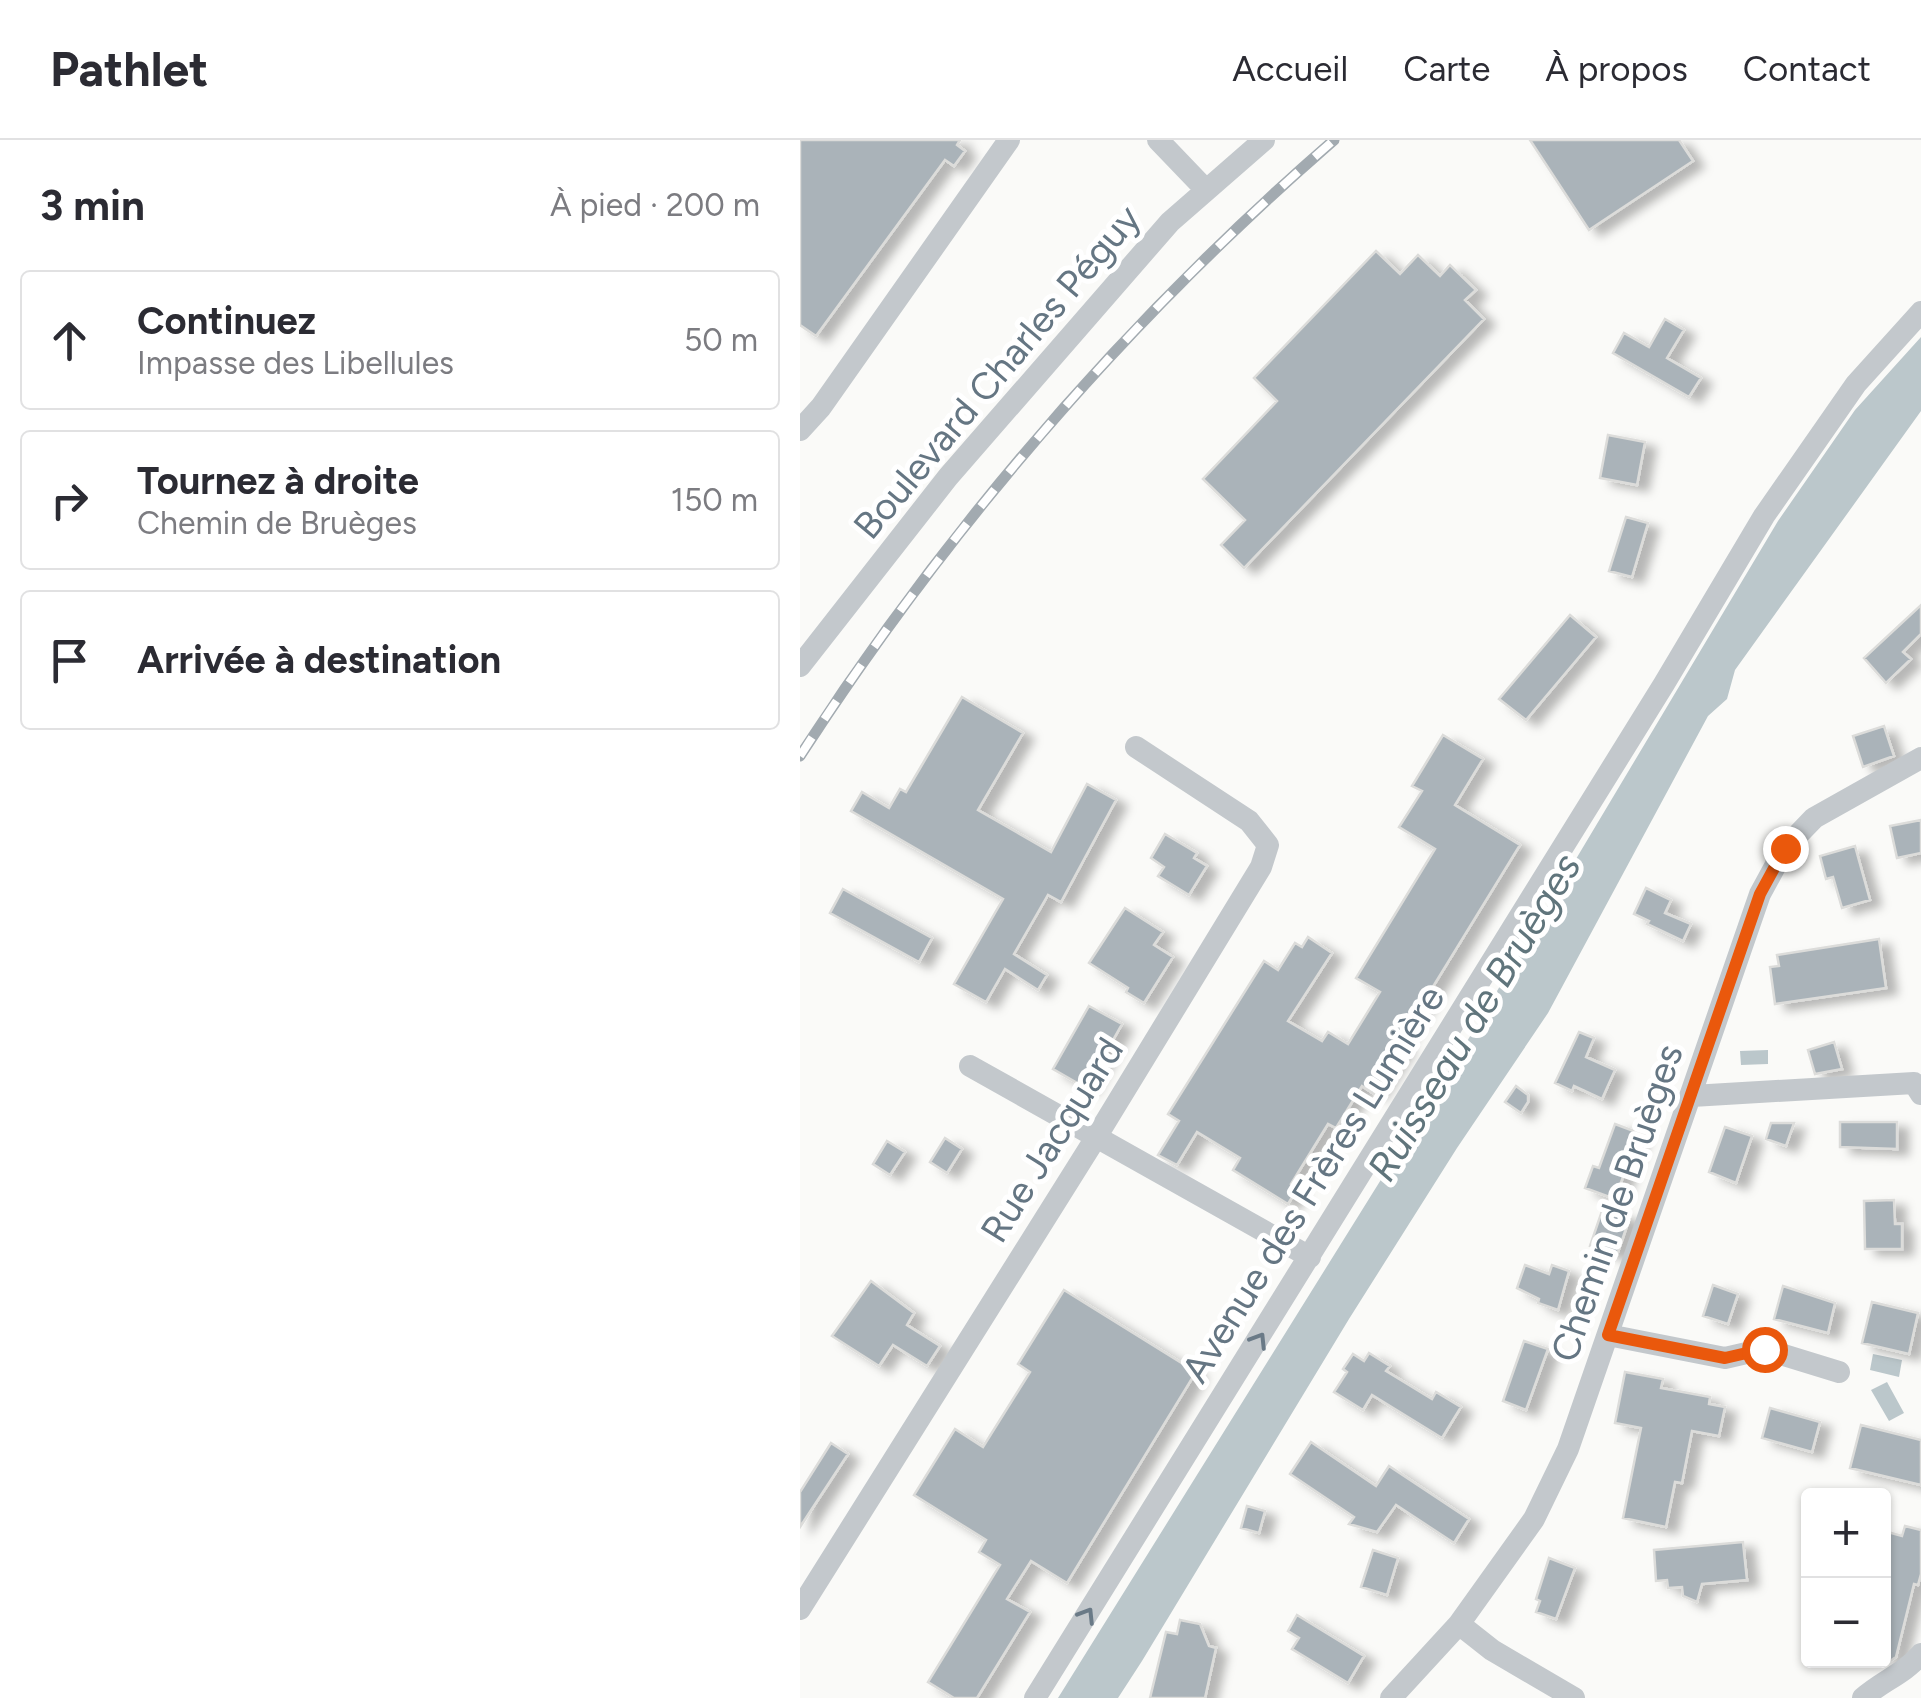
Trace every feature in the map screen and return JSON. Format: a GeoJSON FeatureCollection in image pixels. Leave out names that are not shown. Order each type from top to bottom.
{"type":"FeatureCollection","features":[{"type":"Feature","properties":{"kind":"street"},"geometry":{"type":"LineString","coordinates":[[800,430],[821,407],[1009,140]]}},
{"type":"Feature","properties":{"kind":"street"},"geometry":{"type":"LineString","coordinates":[[1158,140],[1206,190]]}},
{"type":"Feature","properties":{"kind":"street","name":"Boulevard Charles Péguy"},"geometry":{"type":"LineString","coordinates":[[800,666],[948,476],[1170,222],[1264,140]]}},
{"type":"Feature","properties":{"kind":"street","name":"Avenue des Frères Lumière"},"geometry":{"type":"LineString","coordinates":[[1035,1698],[1664,684],[1764,516],[1856,384],[1921,312]]}},
{"type":"Feature","properties":{"kind":"street","name":"Rue Jacquard"},"geometry":{"type":"LineString","coordinates":[[800,1608],[1261,867],[1268,846],[1250,821],[1136,747]]}},
{"type":"Feature","properties":{"kind":"street","name":"Chemin de Bruèges"},"geometry":{"type":"LineString","coordinates":[[1392,1698],[1460,1624],[1534,1518],[1568,1450],[1760,894],[1785,848],[1814,818],[1921,758]]}},
{"type":"Feature","properties":{"kind":"street"},"geometry":{"type":"LineString","coordinates":[[970,1066],[1310,1257]]}},
{"type":"Feature","properties":{"kind":"street"},"geometry":{"type":"LineString","coordinates":[[1692,1096],[1914,1082],[1921,1094]]}},
{"type":"Feature","properties":{"kind":"street"},"geometry":{"type":"LineString","coordinates":[[1608,1335],[1725,1358],[1764,1349],[1839,1372]]}},
{"type":"Feature","properties":{"kind":"street"},"geometry":{"type":"LineString","coordinates":[[1460,1624],[1492,1650],[1574,1698]]}},
{"type":"Feature","properties":{"kind":"street"},"geometry":{"type":"LineString","coordinates":[[1863,1698],[1918,1664]]}},
{"type":"Feature","properties":{"kind":"shaded area"},"geometry":{"type":"Polygon","coordinates":[[[1921,337],[1921,411],[1735,670],[1727,699],[1708,716],[1548,1013],[1349,1319],[1142,1661],[1118,1698],[1058,1698],[1463,1048],[1778,521],[1855,410],[1921,337]]]}},
{"type":"Feature","properties":{"kind":"shaded area"},"geometry":{"type":"Polygon","coordinates":[[[1768,1050],[1768,1064],[1741,1065],[1740,1051],[1768,1050]]]}},
{"type":"Feature","properties":{"kind":"shaded area"},"geometry":{"type":"Polygon","coordinates":[[[1873,1354],[1902,1360],[1899,1377],[1870,1370],[1873,1354]]]}},
{"type":"Feature","properties":{"kind":"shaded area"},"geometry":{"type":"Polygon","coordinates":[[[1887,1382],[1904,1413],[1889,1421],[1871,1390],[1887,1382]]]}},
{"type":"Feature","properties":{"kind":"building"},"geometry":{"type":"Polygon","coordinates":[[[800,140],[960,140],[957,145],[965,151],[954,166],[945,160],[816,336],[800,325],[800,140]]]}},
{"type":"Feature","properties":{"kind":"building"},"geometry":{"type":"Polygon","coordinates":[[[1530,140],[1679,140],[1693,161],[1589,230],[1530,140]]]}},
{"type":"Feature","properties":{"kind":"building"},"geometry":{"type":"Polygon","coordinates":[[[1376,251],[1400,274],[1418,255],[1440,276],[1450,265],[1476,290],[1465,300],[1484,319],[1244,568],[1221,545],[1245,520],[1203,479],[1277,401],[1254,378],[1376,251]]]}},
{"type":"Feature","properties":{"kind":"building"},"geometry":{"type":"Polygon","coordinates":[[[1665,319],[1684,330],[1667,358],[1701,378],[1689,397],[1613,353],[1624,333],[1649,347],[1665,319]]]}},
{"type":"Feature","properties":{"kind":"building"},"geometry":{"type":"Polygon","coordinates":[[[1608,435],[1645,442],[1637,485],[1600,478],[1608,435]]]}},
{"type":"Feature","properties":{"kind":"building"},"geometry":{"type":"Polygon","coordinates":[[[1626,517],[1648,523],[1632,577],[1609,571],[1626,517]]]}},
{"type":"Feature","properties":{"kind":"building"},"geometry":{"type":"Polygon","coordinates":[[[1921,605],[1921,634],[1903,652],[1911,659],[1886,683],[1864,658],[1921,605]]]}},
{"type":"Feature","properties":{"kind":"building"},"geometry":{"type":"Polygon","coordinates":[[[1570,615],[1596,637],[1526,720],[1499,699],[1570,615]]]}},
{"type":"Feature","properties":{"kind":"building"},"geometry":{"type":"Polygon","coordinates":[[[962,697],[1023,733],[978,810],[1051,852],[1087,784],[1116,800],[1061,902],[1048,895],[1014,954],[1047,975],[1038,990],[1005,969],[986,1002],[954,984],[1003,899],[851,811],[862,792],[889,808],[900,789],[906,792],[962,697]]]}},
{"type":"Feature","properties":{"kind":"building"},"geometry":{"type":"Polygon","coordinates":[[[1884,726],[1894,756],[1863,767],[1853,736],[1884,726]]]}},
{"type":"Feature","properties":{"kind":"building"},"geometry":{"type":"Polygon","coordinates":[[[1443,735],[1483,759],[1455,805],[1520,845],[1399,1042],[1404,1046],[1374,1094],[1362,1086],[1336,1128],[1328,1124],[1291,1184],[1297,1189],[1288,1204],[1233,1170],[1240,1158],[1197,1132],[1177,1165],[1158,1155],[1179,1121],[1168,1114],[1264,961],[1278,970],[1295,943],[1302,947],[1308,937],[1332,953],[1288,1021],[1322,1041],[1328,1032],[1348,1044],[1380,992],[1356,978],[1435,849],[1399,827],[1422,791],[1412,786],[1443,735]]]}},
{"type":"Feature","properties":{"kind":"building"},"geometry":{"type":"Polygon","coordinates":[[[1921,820],[1921,853],[1897,858],[1890,826],[1921,820]]]}},
{"type":"Feature","properties":{"kind":"building"},"geometry":{"type":"Polygon","coordinates":[[[1165,834],[1197,853],[1194,858],[1207,866],[1189,895],[1158,876],[1164,867],[1151,858],[1165,834]]]}},
{"type":"Feature","properties":{"kind":"building"},"geometry":{"type":"Polygon","coordinates":[[[1855,846],[1870,900],[1842,908],[1833,877],[1826,879],[1820,856],[1855,846]]]}},
{"type":"Feature","properties":{"kind":"building"},"geometry":{"type":"Polygon","coordinates":[[[1646,888],[1671,900],[1665,913],[1691,924],[1683,941],[1634,914],[1646,888]]]}},
{"type":"Feature","properties":{"kind":"building"},"geometry":{"type":"Polygon","coordinates":[[[843,889],[932,938],[919,962],[830,913],[843,889]]]}},
{"type":"Feature","properties":{"kind":"building"},"geometry":{"type":"Polygon","coordinates":[[[1125,908],[1163,932],[1154,945],[1173,957],[1144,1003],[1089,963],[1125,908]]]}},
{"type":"Feature","properties":{"kind":"building"},"geometry":{"type":"Polygon","coordinates":[[[1879,939],[1886,988],[1775,1004],[1770,967],[1779,966],[1777,955],[1879,939]]]}},
{"type":"Feature","properties":{"kind":"building"},"geometry":{"type":"Polygon","coordinates":[[[1089,1006],[1122,1024],[1086,1088],[1053,1069],[1089,1006]]]}},
{"type":"Feature","properties":{"kind":"building"},"geometry":{"type":"Polygon","coordinates":[[[1579,1032],[1594,1038],[1586,1057],[1615,1070],[1602,1099],[1574,1086],[1572,1091],[1555,1083],[1579,1032]]]}},
{"type":"Feature","properties":{"kind":"building"},"geometry":{"type":"Polygon","coordinates":[[[1834,1042],[1842,1069],[1815,1074],[1808,1050],[1834,1042]]]}},
{"type":"Feature","properties":{"kind":"building"},"geometry":{"type":"Polygon","coordinates":[[[1516,1086],[1528,1095],[1521,1113],[1505,1102],[1516,1086]]]}},
{"type":"Feature","properties":{"kind":"building"},"geometry":{"type":"Polygon","coordinates":[[[1840,1122],[1897,1122],[1897,1149],[1840,1147],[1840,1122]]]}},
{"type":"Feature","properties":{"kind":"building"},"geometry":{"type":"Polygon","coordinates":[[[1771,1123],[1794,1123],[1786,1146],[1766,1139],[1771,1123]]]}},
{"type":"Feature","properties":{"kind":"building"},"geometry":{"type":"Polygon","coordinates":[[[1615,1124],[1639,1133],[1615,1199],[1585,1188],[1593,1166],[1599,1168],[1615,1124]]]}},
{"type":"Feature","properties":{"kind":"building"},"geometry":{"type":"Polygon","coordinates":[[[1725,1127],[1752,1136],[1736,1183],[1709,1172],[1725,1127]]]}},
{"type":"Feature","properties":{"kind":"building"},"geometry":{"type":"Polygon","coordinates":[[[945,1138],[962,1149],[947,1173],[930,1162],[945,1138]]]}},
{"type":"Feature","properties":{"kind":"building"},"geometry":{"type":"Polygon","coordinates":[[[887,1141],[905,1152],[890,1175],[873,1164],[887,1141]]]}},
{"type":"Feature","properties":{"kind":"building"},"geometry":{"type":"Polygon","coordinates":[[[1894,1200],[1895,1224],[1902,1224],[1902,1249],[1865,1249],[1864,1201],[1894,1200]]]}},
{"type":"Feature","properties":{"kind":"building"},"geometry":{"type":"Polygon","coordinates":[[[1603,1208],[1630,1217],[1617,1255],[1590,1246],[1603,1208]]]}},
{"type":"Feature","properties":{"kind":"building"},"geometry":{"type":"Polygon","coordinates":[[[1525,1265],[1549,1274],[1552,1265],[1569,1271],[1558,1310],[1538,1303],[1539,1299],[1517,1288],[1525,1265]]]}},
{"type":"Feature","properties":{"kind":"building"},"geometry":{"type":"Polygon","coordinates":[[[871,1281],[914,1313],[907,1325],[940,1346],[927,1366],[893,1345],[879,1366],[832,1336],[871,1281]]]}},
{"type":"Feature","properties":{"kind":"building"},"geometry":{"type":"Polygon","coordinates":[[[1713,1285],[1738,1294],[1728,1324],[1703,1316],[1713,1285]]]}},
{"type":"Feature","properties":{"kind":"building"},"geometry":{"type":"Polygon","coordinates":[[[1783,1286],[1835,1303],[1828,1333],[1774,1319],[1783,1286]]]}},
{"type":"Feature","properties":{"kind":"building"},"geometry":{"type":"Polygon","coordinates":[[[1064,1290],[1196,1372],[1067,1583],[1031,1561],[1007,1599],[1030,1612],[977,1698],[954,1698],[928,1682],[1000,1565],[979,1552],[986,1540],[914,1495],[955,1429],[983,1447],[1030,1372],[1018,1364],[1064,1290]]]}},
{"type":"Feature","properties":{"kind":"building"},"geometry":{"type":"Polygon","coordinates":[[[1872,1302],[1918,1313],[1909,1354],[1862,1343],[1872,1302]]]}},
{"type":"Feature","properties":{"kind":"building"},"geometry":{"type":"Polygon","coordinates":[[[1524,1341],[1548,1349],[1526,1410],[1503,1401],[1524,1341]]]}},
{"type":"Feature","properties":{"kind":"building"},"geometry":{"type":"Polygon","coordinates":[[[1369,1353],[1390,1366],[1386,1371],[1432,1399],[1436,1392],[1461,1407],[1442,1438],[1372,1395],[1363,1410],[1334,1392],[1353,1354],[1364,1361],[1369,1353]]]}},
{"type":"Feature","properties":{"kind":"building"},"geometry":{"type":"Polygon","coordinates":[[[1625,1372],[1663,1379],[1661,1388],[1710,1397],[1709,1404],[1725,1407],[1719,1436],[1692,1431],[1682,1483],[1675,1482],[1666,1527],[1623,1518],[1641,1428],[1615,1423],[1625,1372]]]}},
{"type":"Feature","properties":{"kind":"building"},"geometry":{"type":"Polygon","coordinates":[[[1770,1408],[1820,1422],[1812,1452],[1762,1438],[1770,1408]]]}},
{"type":"Feature","properties":{"kind":"building"},"geometry":{"type":"Polygon","coordinates":[[[1861,1425],[1921,1440],[1921,1485],[1850,1468],[1861,1425]]]}},
{"type":"Feature","properties":{"kind":"building"},"geometry":{"type":"Polygon","coordinates":[[[1311,1442],[1376,1486],[1389,1466],[1469,1519],[1454,1543],[1396,1505],[1377,1532],[1349,1524],[1354,1517],[1290,1474],[1311,1442]]]}},
{"type":"Feature","properties":{"kind":"building"},"geometry":{"type":"Polygon","coordinates":[[[831,1443],[848,1454],[800,1527],[800,1492],[831,1443]]]}},
{"type":"Feature","properties":{"kind":"building"},"geometry":{"type":"Polygon","coordinates":[[[1247,1506],[1265,1511],[1259,1533],[1241,1528],[1247,1506]]]}},
{"type":"Feature","properties":{"kind":"building"},"geometry":{"type":"Polygon","coordinates":[[[1905,1526],[1921,1530],[1921,1574],[1918,1585],[1914,1584],[1896,1657],[1891,1660],[1891,1533],[1902,1536],[1905,1526]]]}},
{"type":"Feature","properties":{"kind":"building"},"geometry":{"type":"Polygon","coordinates":[[[1743,1542],[1747,1580],[1702,1584],[1697,1602],[1683,1596],[1682,1587],[1668,1588],[1667,1580],[1656,1581],[1654,1550],[1743,1542]]]}},
{"type":"Feature","properties":{"kind":"building"},"geometry":{"type":"Polygon","coordinates":[[[1373,1550],[1398,1558],[1387,1595],[1361,1587],[1373,1550]]]}},
{"type":"Feature","properties":{"kind":"building"},"geometry":{"type":"Polygon","coordinates":[[[1549,1558],[1575,1568],[1556,1619],[1536,1612],[1540,1601],[1536,1599],[1549,1558]]]}},
{"type":"Feature","properties":{"kind":"building"},"geometry":{"type":"Polygon","coordinates":[[[1297,1615],[1364,1656],[1348,1683],[1292,1649],[1299,1638],[1288,1631],[1297,1615]]]}},
{"type":"Feature","properties":{"kind":"building"},"geometry":{"type":"Polygon","coordinates":[[[1180,1620],[1200,1624],[1209,1646],[1216,1648],[1205,1698],[1150,1698],[1166,1632],[1177,1634],[1180,1620]]]}},
{"type":"Feature","properties":{"kind":"railway"},"geometry":{"type":"LineString","coordinates":[[800,756],[917,588],[1046,429],[1185,279],[1334,140]]}},
{"type":"Feature","properties":{"kind":"route"},"geometry":{"type":"LineString","coordinates":[[1764,1349],[1725,1358],[1608,1335],[1760,894],[1785,848]]}},
{"type":"Feature","properties":{"kind":"water label","name":"Ruisseau de Bruèges"},"geometry":{"type":"Point","coordinates":[1474,1017]}}]}
